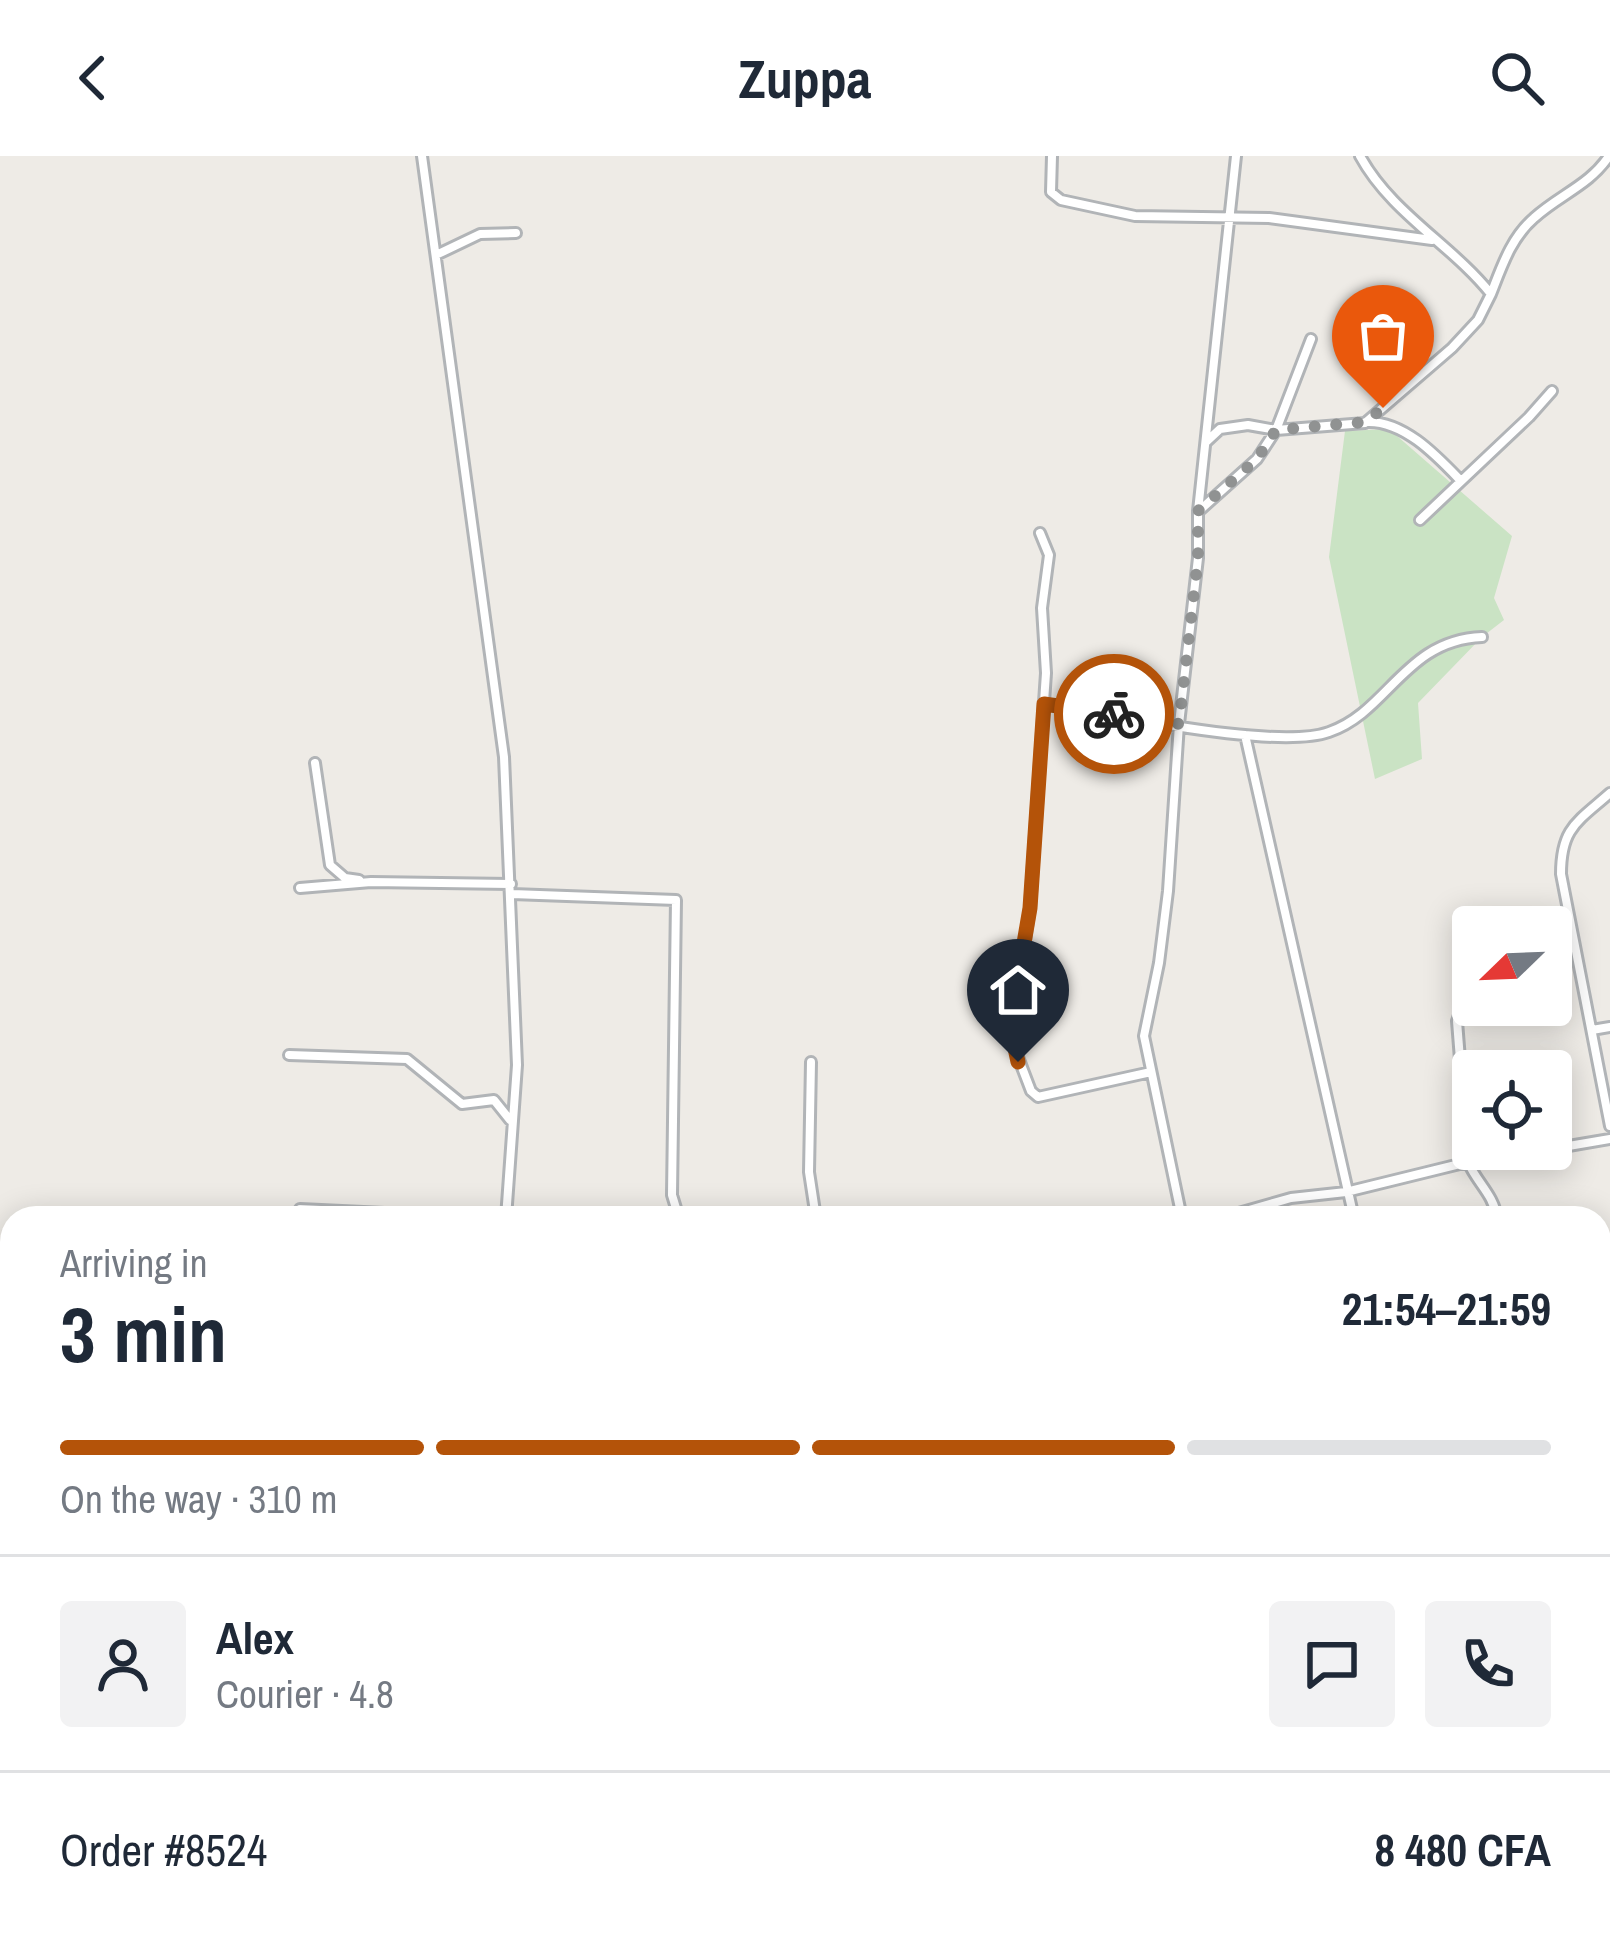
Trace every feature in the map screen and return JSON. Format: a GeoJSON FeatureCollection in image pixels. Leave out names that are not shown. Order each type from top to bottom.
{"type":"FeatureCollection","features":[{"type":"Feature","properties":{"kind":"street"},"geometry":{"type":"LineString","coordinates":[[422,156],[504,757],[517,1065],[507,1206]]}},
{"type":"Feature","properties":{"kind":"street"},"geometry":{"type":"LineString","coordinates":[[1052,156],[1051,192],[1061,200],[1135,216],[1229,215],[1434,240]]}},
{"type":"Feature","properties":{"kind":"street"},"geometry":{"type":"LineString","coordinates":[[1179,1206],[1144,1036],[1168,891],[1179,724],[1198,558],[1198,511],[1236,156]]}},
{"type":"Feature","properties":{"kind":"street"},"geometry":{"type":"LineString","coordinates":[[1360,156],[1383,187],[1434,240],[1471,269],[1491,294]]}},
{"type":"Feature","properties":{"kind":"street"},"geometry":{"type":"LineString","coordinates":[[1365,422],[1478,320],[1509,249],[1532,219],[1598,173],[1610,156]]}},
{"type":"Feature","properties":{"kind":"street"},"geometry":{"type":"LineString","coordinates":[[436,255],[480,234],[516,233]]}},
{"type":"Feature","properties":{"kind":"street"},"geometry":{"type":"LineString","coordinates":[[1198,511],[1257,459],[1276,430],[1311,339]]}},
{"type":"Feature","properties":{"kind":"street"},"geometry":{"type":"LineString","coordinates":[[1420,520],[1552,391]]}},
{"type":"Feature","properties":{"kind":"street"},"geometry":{"type":"LineString","coordinates":[[1205,443],[1220,429],[1248,425],[1276,430],[1379,422],[1400,429],[1460,480]]}},
{"type":"Feature","properties":{"kind":"street"},"geometry":{"type":"LineString","coordinates":[[1040,533],[1049,555],[1042,608],[1046,673],[1030,908],[1010,1036],[1031,1091],[1038,1097],[1151,1072]]}},
{"type":"Feature","properties":{"kind":"street"},"geometry":{"type":"LineString","coordinates":[[1044,704],[1244,735],[1328,733],[1350,721],[1424,655],[1459,638],[1482,637]]}},
{"type":"Feature","properties":{"kind":"street"},"geometry":{"type":"LineString","coordinates":[[1244,735],[1350,1206]]}},
{"type":"Feature","properties":{"kind":"street"},"geometry":{"type":"LineString","coordinates":[[315,763],[331,865],[344,878],[676,900],[675,1206]]}},
{"type":"Feature","properties":{"kind":"street"},"geometry":{"type":"LineString","coordinates":[[1610,793],[1567,831],[1561,847],[1561,874],[1610,1126]]}},
{"type":"Feature","properties":{"kind":"street"},"geometry":{"type":"LineString","coordinates":[[300,888],[371,882]]}},
{"type":"Feature","properties":{"kind":"street"},"geometry":{"type":"LineString","coordinates":[[1592,1030],[1610,1027]]}},
{"type":"Feature","properties":{"kind":"street"},"geometry":{"type":"LineString","coordinates":[[289,1055],[407,1059],[462,1104],[494,1100],[511,1121]]}},
{"type":"Feature","properties":{"kind":"street"},"geometry":{"type":"LineString","coordinates":[[811,1062],[809,1172],[814,1206]]}},
{"type":"Feature","properties":{"kind":"street"},"geometry":{"type":"LineString","coordinates":[[1572,1145],[1610,1139]]}},
{"type":"Feature","properties":{"kind":"street"},"geometry":{"type":"LineString","coordinates":[[1263,1206],[1452,1166]]}},
{"type":"Feature","properties":{"kind":"street"},"geometry":{"type":"LineString","coordinates":[[1472,1170],[1490,1193],[1494,1206]]}},
{"type":"Feature","properties":{"kind":"green space"},"geometry":{"type":"Polygon","coordinates":[[[1389,429],[1512,536],[1494,598],[1504,620],[1418,703],[1422,759],[1375,779],[1329,557],[1345,431],[1389,429]]]}},
{"type":"Feature","properties":{"kind":"way so far"},"geometry":{"type":"LineString","coordinates":[[1114,714],[1179,724],[1198,558],[1198,511],[1257,459],[1276,430],[1365,422],[1383,408]]}},
{"type":"Feature","properties":{"kind":"route"},"geometry":{"type":"LineString","coordinates":[[1018,1062],[1010,1025],[1030,908],[1044,704],[1114,714]]}}]}
